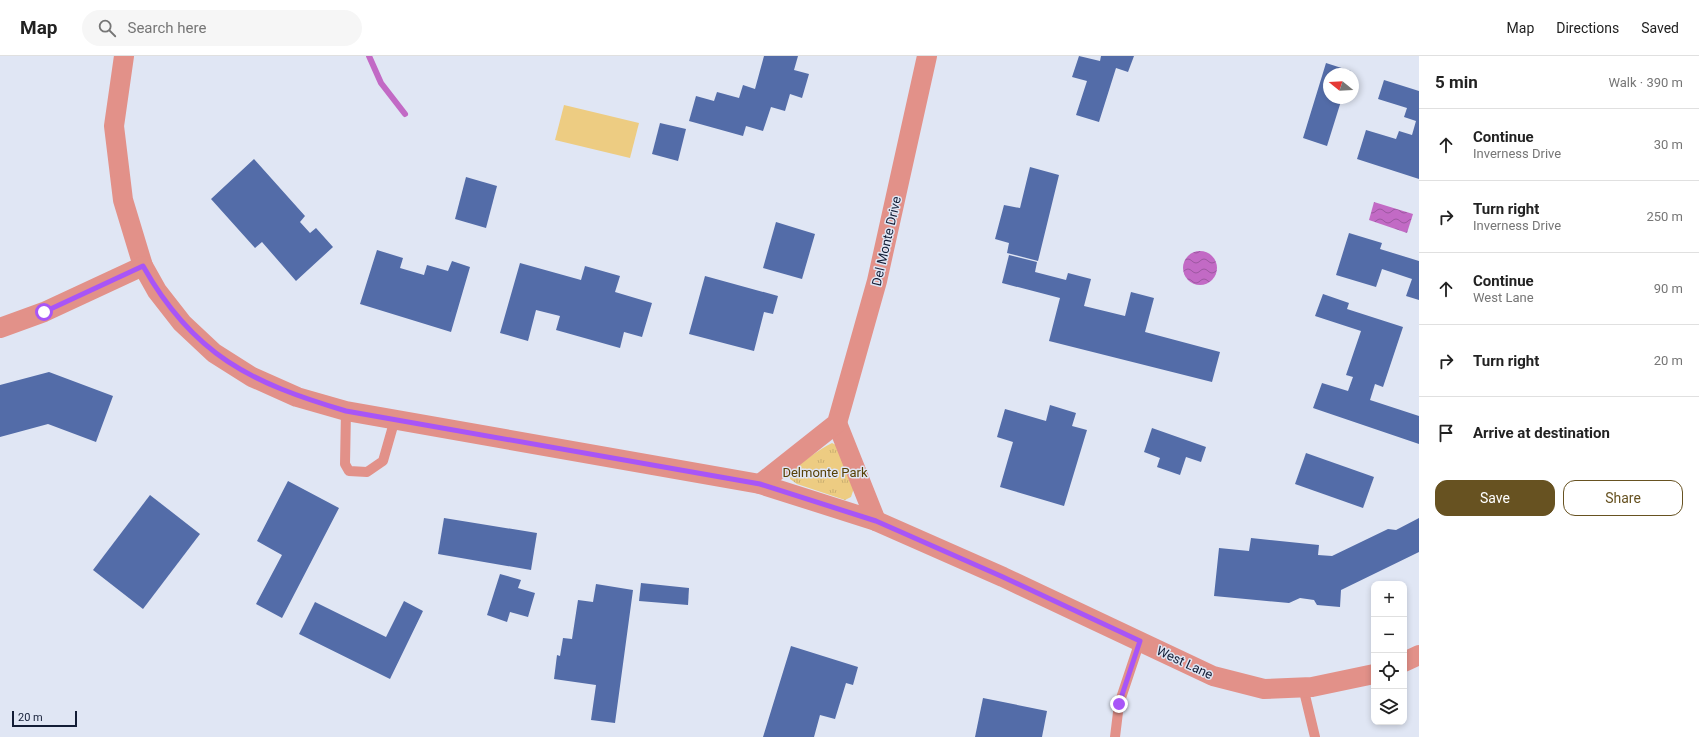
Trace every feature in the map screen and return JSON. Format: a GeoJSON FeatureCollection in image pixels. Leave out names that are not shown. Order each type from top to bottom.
{"type":"FeatureCollection","features":[{"type":"Feature","properties":{"kind":"street","name":"West Lane"},"geometry":{"type":"LineString","coordinates":[[124,56],[114,126],[123,200],[143,266],[157,291],[182,323],[214,353],[252,377],[297,397],[346,411],[760,484],[876,521],[1003,577],[1213,676],[1264,689],[1303,688],[1371,675]]}},
{"type":"Feature","properties":{"kind":"street","name":"Del Monte Drive"},"geometry":{"type":"LineString","coordinates":[[837,423],[877,281],[927,56]]}},
{"type":"Feature","properties":{"kind":"street"},"geometry":{"type":"LineString","coordinates":[[0,328],[44,312],[143,266]]}},
{"type":"Feature","properties":{"kind":"street"},"geometry":{"type":"LineString","coordinates":[[760,484],[837,423],[876,521]]}},
{"type":"Feature","properties":{"kind":"street"},"geometry":{"type":"LineString","coordinates":[[1407,661],[1419,656]]}},
{"type":"Feature","properties":{"kind":"lane"},"geometry":{"type":"LineString","coordinates":[[346,411],[345,464],[349,472],[368,472],[383,462],[395,420]]}},
{"type":"Feature","properties":{"kind":"lane"},"geometry":{"type":"LineString","coordinates":[[1115,737],[1119,704],[1140,641]]}},
{"type":"Feature","properties":{"kind":"lane"},"geometry":{"type":"LineString","coordinates":[[1303,688],[1315,737]]}},
{"type":"Feature","properties":{"kind":"green space"},"geometry":{"type":"Polygon","coordinates":[[[564,105],[639,123],[630,158],[555,140],[564,105]]]}},
{"type":"Feature","properties":{"kind":"green space","name":"Delmonte Park"},"geometry":{"type":"Polygon","coordinates":[[[832,443],[838,446],[854,488],[851,497],[845,500],[797,484],[790,479],[792,468],[832,443]]]}},
{"type":"Feature","properties":{"kind":"water"},"geometry":{"type":"Polygon","coordinates":[[[1374,202],[1413,214],[1407,233],[1369,220],[1374,202]]]}},
{"type":"Feature","properties":{"kind":"water"},"geometry":{"type":"Polygon","coordinates":[[[1197,251],[1203,251],[1207,252],[1214,258],[1217,268],[1216,275],[1210,282],[1203,285],[1197,285],[1193,284],[1186,278],[1183,271],[1183,265],[1184,261],[1190,254],[1197,251]]]}},
{"type":"Feature","properties":{"kind":"building"},"geometry":{"type":"Polygon","coordinates":[[[764,56],[798,56],[794,70],[809,74],[802,98],[790,94],[785,111],[771,107],[763,131],[746,126],[743,136],[689,121],[696,96],[714,101],[717,92],[739,98],[743,85],[755,89],[764,56]]]}},
{"type":"Feature","properties":{"kind":"building"},"geometry":{"type":"Polygon","coordinates":[[[1079,56],[1100,61],[1101,56],[1134,56],[1128,72],[1116,68],[1099,122],[1076,115],[1087,81],[1072,77],[1079,56]]]}},
{"type":"Feature","properties":{"kind":"building"},"geometry":{"type":"Polygon","coordinates":[[[1326,63],[1342,68],[1324,68],[1326,63]]]}},
{"type":"Feature","properties":{"kind":"building"},"geometry":{"type":"Polygon","coordinates":[[[1323,73],[1323,104],[1340,104],[1327,146],[1303,138],[1323,73]]]}},
{"type":"Feature","properties":{"kind":"building"},"geometry":{"type":"Polygon","coordinates":[[[1384,80],[1419,91],[1419,179],[1357,159],[1366,130],[1396,139],[1399,131],[1412,135],[1416,121],[1404,117],[1407,108],[1378,99],[1384,80]]]}},
{"type":"Feature","properties":{"kind":"building"},"geometry":{"type":"Polygon","coordinates":[[[660,123],[686,129],[678,161],[652,154],[660,123]]]}},
{"type":"Feature","properties":{"kind":"building"},"geometry":{"type":"Polygon","coordinates":[[[254,159],[305,216],[300,222],[310,233],[316,228],[333,247],[296,281],[262,242],[255,248],[211,199],[254,159]]]}},
{"type":"Feature","properties":{"kind":"building"},"geometry":{"type":"Polygon","coordinates":[[[1030,167],[1059,175],[1038,261],[1007,253],[1009,243],[995,239],[1004,205],[1020,208],[1030,167]]]}},
{"type":"Feature","properties":{"kind":"building"},"geometry":{"type":"Polygon","coordinates":[[[466,177],[497,186],[486,228],[455,219],[466,177]]]}},
{"type":"Feature","properties":{"kind":"building"},"geometry":{"type":"Polygon","coordinates":[[[776,222],[815,234],[802,279],[763,268],[776,222]]]}},
{"type":"Feature","properties":{"kind":"building"},"geometry":{"type":"Polygon","coordinates":[[[1349,233],[1382,243],[1380,249],[1419,261],[1419,300],[1406,296],[1412,279],[1382,269],[1376,287],[1336,275],[1349,233]]]}},
{"type":"Feature","properties":{"kind":"building"},"geometry":{"type":"Polygon","coordinates":[[[377,250],[403,258],[400,268],[424,275],[427,265],[448,271],[452,261],[470,267],[451,332],[360,304],[377,250]]]}},
{"type":"Feature","properties":{"kind":"building"},"geometry":{"type":"Polygon","coordinates":[[[1009,255],[1037,262],[1035,272],[1066,280],[1068,273],[1091,279],[1084,306],[1125,316],[1131,292],[1154,298],[1145,332],[1220,352],[1212,382],[1049,341],[1060,298],[1002,283],[1009,255]]]}},
{"type":"Feature","properties":{"kind":"building"},"geometry":{"type":"Polygon","coordinates":[[[520,263],[581,280],[585,266],[620,276],[615,292],[652,303],[642,337],[624,332],[620,348],[556,330],[560,316],[536,310],[528,341],[500,333],[520,263]]]}},
{"type":"Feature","properties":{"kind":"building"},"geometry":{"type":"Polygon","coordinates":[[[705,276],[778,296],[773,314],[764,312],[754,351],[689,334],[705,276]]]}},
{"type":"Feature","properties":{"kind":"building"},"geometry":{"type":"Polygon","coordinates":[[[1323,294],[1349,303],[1347,309],[1403,327],[1383,387],[1375,384],[1370,400],[1419,416],[1419,444],[1313,408],[1322,383],[1348,391],[1353,377],[1346,375],[1361,331],[1315,316],[1323,294]]]}},
{"type":"Feature","properties":{"kind":"building"},"geometry":{"type":"Polygon","coordinates":[[[49,372],[113,396],[96,442],[48,424],[0,437],[0,385],[49,372]]]}},
{"type":"Feature","properties":{"kind":"building"},"geometry":{"type":"Polygon","coordinates":[[[1050,405],[1076,413],[1072,426],[1087,430],[1064,506],[1000,487],[1013,442],[997,437],[1005,409],[1046,421],[1050,405]]]}},
{"type":"Feature","properties":{"kind":"building"},"geometry":{"type":"Polygon","coordinates":[[[1152,428],[1206,447],[1201,462],[1186,457],[1180,475],[1157,467],[1160,458],[1144,452],[1152,428]]]}},
{"type":"Feature","properties":{"kind":"building"},"geometry":{"type":"Polygon","coordinates":[[[1306,453],[1374,477],[1363,508],[1295,484],[1306,453]]]}},
{"type":"Feature","properties":{"kind":"building"},"geometry":{"type":"Polygon","coordinates":[[[288,481],[339,508],[282,618],[256,604],[282,555],[257,541],[288,481]]]}},
{"type":"Feature","properties":{"kind":"building"},"geometry":{"type":"Polygon","coordinates":[[[150,495],[200,534],[143,609],[93,570],[150,495]]]}},
{"type":"Feature","properties":{"kind":"building"},"geometry":{"type":"Polygon","coordinates":[[[444,518],[537,533],[531,570],[438,554],[444,518]]]}},
{"type":"Feature","properties":{"kind":"building"},"geometry":{"type":"Polygon","coordinates":[[[1419,518],[1419,552],[1341,590],[1340,607],[1317,605],[1314,600],[1300,598],[1289,603],[1214,596],[1219,548],[1249,551],[1251,538],[1319,545],[1318,555],[1332,556],[1388,529],[1396,530],[1419,518]]]}},
{"type":"Feature","properties":{"kind":"building"},"geometry":{"type":"Polygon","coordinates":[[[500,574],[521,580],[518,588],[535,593],[528,617],[510,612],[507,622],[487,615],[500,574]]]}},
{"type":"Feature","properties":{"kind":"building"},"geometry":{"type":"Polygon","coordinates":[[[641,583],[689,588],[688,605],[639,601],[641,583]]]}},
{"type":"Feature","properties":{"kind":"building"},"geometry":{"type":"Polygon","coordinates":[[[596,584],[633,590],[615,723],[591,720],[596,685],[554,679],[557,655],[560,656],[563,638],[572,639],[578,600],[593,602],[596,584]]]}},
{"type":"Feature","properties":{"kind":"building"},"geometry":{"type":"Polygon","coordinates":[[[404,601],[423,611],[390,679],[299,634],[315,602],[386,637],[404,601]]]}},
{"type":"Feature","properties":{"kind":"building"},"geometry":{"type":"Polygon","coordinates":[[[791,646],[858,667],[853,685],[846,683],[835,719],[820,715],[814,737],[763,737],[791,646]]]}},
{"type":"Feature","properties":{"kind":"building"},"geometry":{"type":"Polygon","coordinates":[[[983,698],[1047,711],[1042,737],[975,737],[983,698]]]}},
{"type":"Feature","properties":{"kind":"waterway"},"geometry":{"type":"LineString","coordinates":[[369,56],[381,83],[405,114]]}},
{"type":"Feature","properties":{"kind":"route"},"geometry":{"type":"LineString","coordinates":[[44,312],[143,266],[157,291],[182,323],[214,353],[252,377],[297,397],[346,411],[760,484],[876,521],[1003,577],[1140,641],[1125,682],[1119,704]]}}]}
